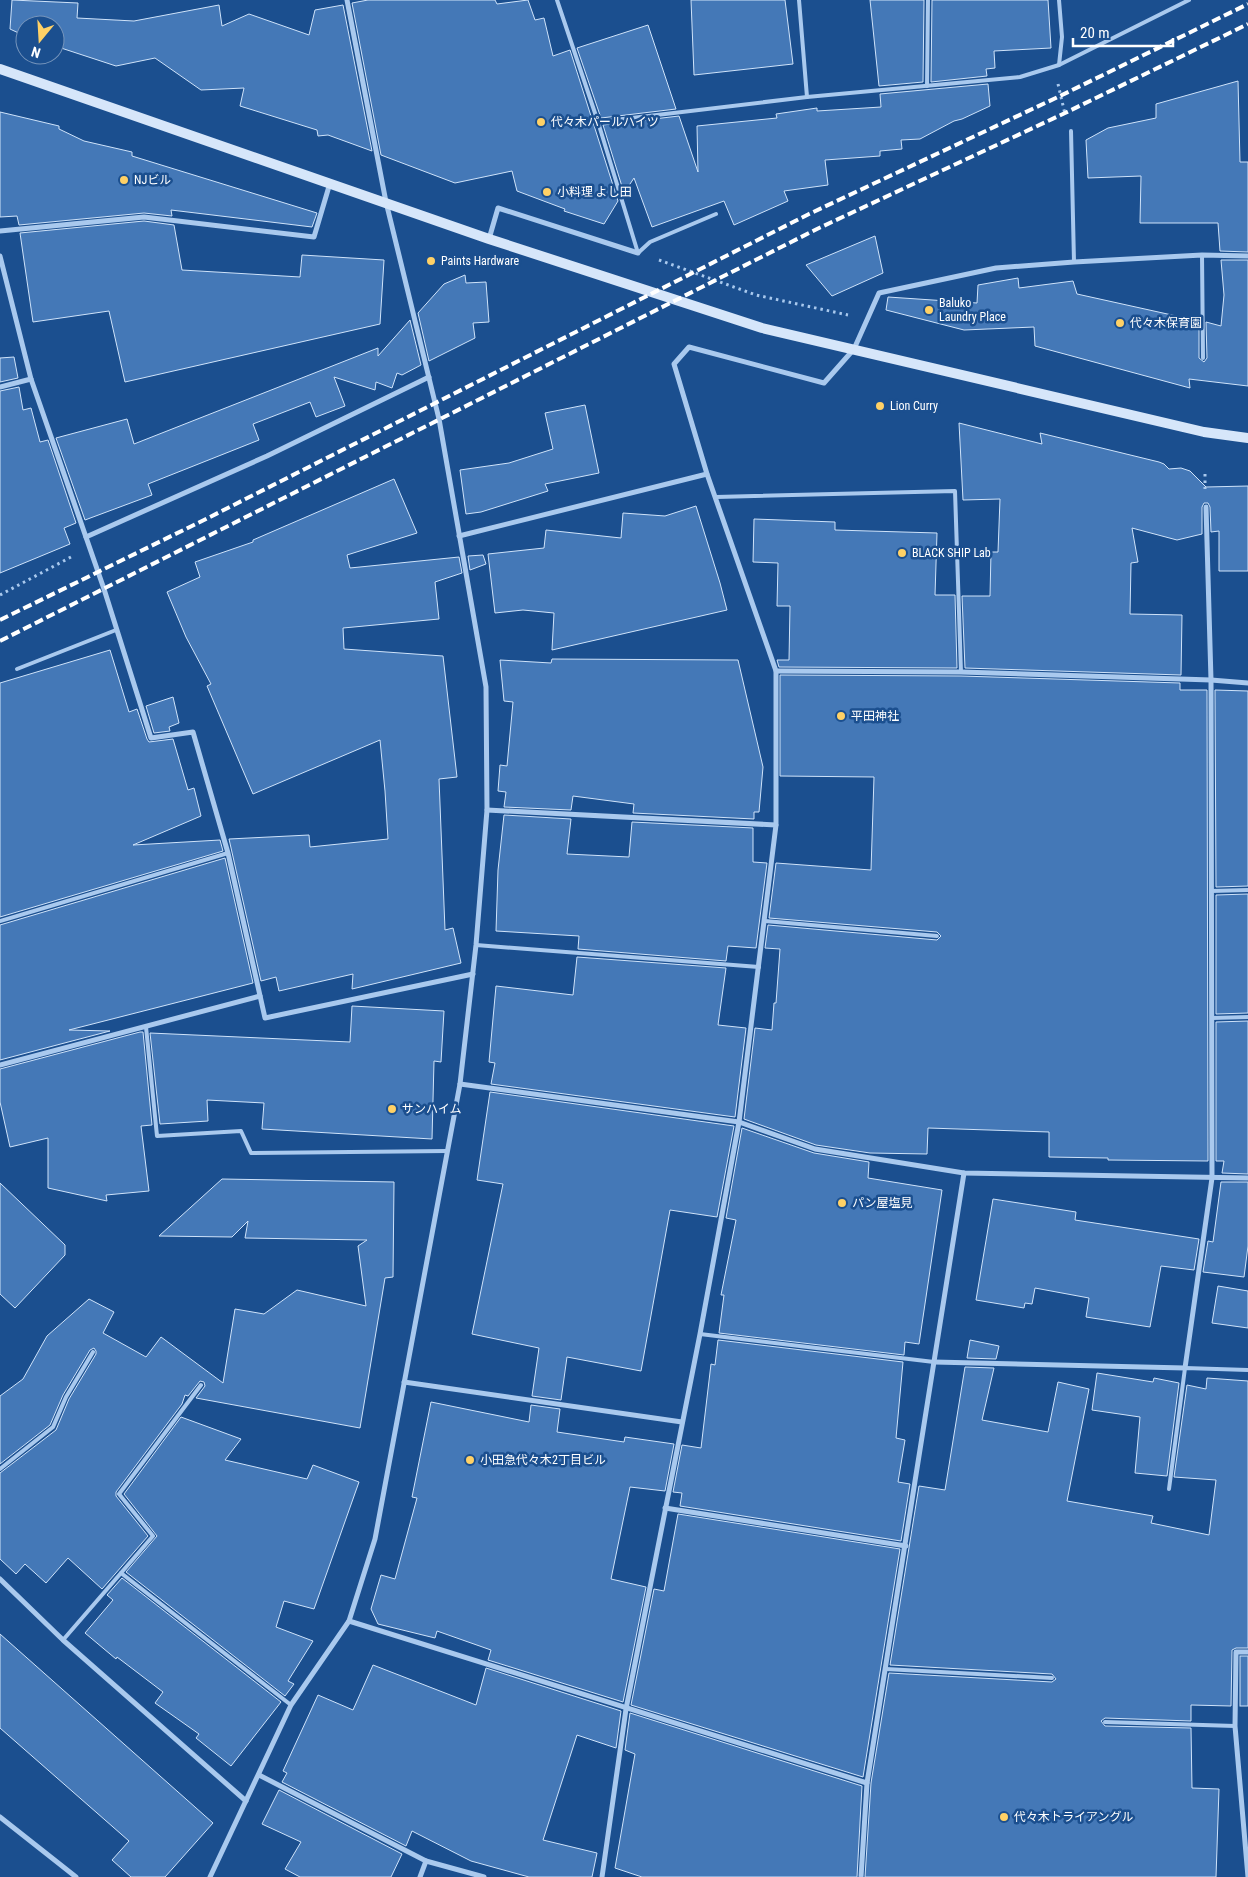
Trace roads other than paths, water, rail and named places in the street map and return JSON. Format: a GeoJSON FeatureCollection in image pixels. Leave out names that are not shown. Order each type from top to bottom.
{"type":"FeatureCollection","features":[{"type":"Feature","properties":{"kind":"street"},"geometry":{"type":"LineString","coordinates":[[210,1877],[291,1705],[349,1621],[375,1539],[460,1084],[476,945],[488,810],[486,687],[460,536],[439,419],[386,202],[347,0]]}},
{"type":"Feature","properties":{"kind":"street"},"geometry":{"type":"LineString","coordinates":[[0,69],[330,182],[489,239],[664,298],[762,328],[1204,432],[1248,438]]}},
{"type":"Feature","properties":{"kind":"street"},"geometry":{"type":"LineString","coordinates":[[0,231],[144,218],[314,237],[330,182]]}},
{"type":"Feature","properties":{"kind":"street"},"geometry":{"type":"LineString","coordinates":[[489,239],[498,208],[638,253]]}},
{"type":"Feature","properties":{"kind":"street"},"geometry":{"type":"LineString","coordinates":[[602,1877],[626,1709],[700,1334],[739,1122],[776,825],[776,671],[707,474],[674,364],[689,347],[824,383],[854,349],[879,293],[996,268],[1202,255],[1248,256]]}},
{"type":"Feature","properties":{"kind":"street"},"geometry":{"type":"LineString","coordinates":[[0,256],[31,379],[86,537],[151,738],[193,732],[228,853],[265,1018],[473,974]]}},
{"type":"Feature","properties":{"kind":"street"},"geometry":{"type":"LineString","coordinates":[[86,537],[266,456],[429,377]]}},
{"type":"Feature","properties":{"kind":"street"},"geometry":{"type":"LineString","coordinates":[[0,387],[31,379]]}},
{"type":"Feature","properties":{"kind":"street"},"geometry":{"type":"LineString","coordinates":[[460,536],[707,474]]}},
{"type":"Feature","properties":{"kind":"street"},"geometry":{"type":"LineString","coordinates":[[934,1362],[1185,1368],[1212,1178],[1211,680],[1206,507]]}},
{"type":"Feature","properties":{"kind":"street"},"geometry":{"type":"LineString","coordinates":[[776,671],[961,672],[1211,680],[1248,683]]}},
{"type":"Feature","properties":{"kind":"street"},"geometry":{"type":"LineString","coordinates":[[488,810],[776,825]]}},
{"type":"Feature","properties":{"kind":"street"},"geometry":{"type":"LineString","coordinates":[[0,1065],[260,996]]}},
{"type":"Feature","properties":{"kind":"street"},"geometry":{"type":"LineString","coordinates":[[460,1084],[739,1122],[815,1148],[964,1173],[1248,1178]]}},
{"type":"Feature","properties":{"kind":"street"},"geometry":{"type":"LineString","coordinates":[[861,1877],[868,1783],[964,1173]]}},
{"type":"Feature","properties":{"kind":"street"},"geometry":{"type":"LineString","coordinates":[[404,1382],[682,1422]]}},
{"type":"Feature","properties":{"kind":"street"},"geometry":{"type":"LineString","coordinates":[[665,1508],[906,1546]]}},
{"type":"Feature","properties":{"kind":"street"},"geometry":{"type":"LineString","coordinates":[[0,1579],[63,1640],[246,1801]]}},
{"type":"Feature","properties":{"kind":"street"},"geometry":{"type":"LineString","coordinates":[[349,1621],[868,1783]]}},
{"type":"Feature","properties":{"kind":"street"},"geometry":{"type":"LineString","coordinates":[[1248,1652],[1236,1652],[1235,1726],[1248,1877]]}},
{"type":"Feature","properties":{"kind":"street"},"geometry":{"type":"LineString","coordinates":[[258,1775],[426,1861],[484,1877]]}},
{"type":"Feature","properties":{"kind":"street"},"geometry":{"type":"LineString","coordinates":[[0,1817],[76,1877]]}},
{"type":"Feature","properties":{"kind":"street"},"geometry":{"type":"LineString","coordinates":[[420,1877],[426,1861]]}},
{"type":"Feature","properties":{"kind":"lane"},"geometry":{"type":"LineString","coordinates":[[557,0],[598,122],[638,253],[650,242],[716,214]]}},
{"type":"Feature","properties":{"kind":"lane"},"geometry":{"type":"LineString","coordinates":[[799,0],[807,97]]}},
{"type":"Feature","properties":{"kind":"lane"},"geometry":{"type":"LineString","coordinates":[[927,86],[928,0]]}},
{"type":"Feature","properties":{"kind":"lane"},"geometry":{"type":"LineString","coordinates":[[1059,0],[1062,37],[1059,65]]}},
{"type":"Feature","properties":{"kind":"lane"},"geometry":{"type":"LineString","coordinates":[[598,122],[807,97],[1020,77],[1059,65],[1189,0]]}},
{"type":"Feature","properties":{"kind":"lane"},"geometry":{"type":"LineString","coordinates":[[1071,131],[1074,262]]}},
{"type":"Feature","properties":{"kind":"lane"},"geometry":{"type":"LineString","coordinates":[[1202,255],[1203,358]]}},
{"type":"Feature","properties":{"kind":"lane"},"geometry":{"type":"LineString","coordinates":[[716,497],[955,492],[961,672]]}},
{"type":"Feature","properties":{"kind":"lane"},"geometry":{"type":"LineString","coordinates":[[17,669],[116,630]]}},
{"type":"Feature","properties":{"kind":"lane"},"geometry":{"type":"LineString","coordinates":[[0,921],[228,853]]}},
{"type":"Feature","properties":{"kind":"lane"},"geometry":{"type":"LineString","coordinates":[[1211,891],[1248,890]]}},
{"type":"Feature","properties":{"kind":"lane"},"geometry":{"type":"LineString","coordinates":[[765,922],[937,936]]}},
{"type":"Feature","properties":{"kind":"lane"},"geometry":{"type":"LineString","coordinates":[[476,945],[759,967]]}},
{"type":"Feature","properties":{"kind":"lane"},"geometry":{"type":"LineString","coordinates":[[1212,1018],[1248,1017]]}},
{"type":"Feature","properties":{"kind":"lane"},"geometry":{"type":"LineString","coordinates":[[146,1027],[157,1136],[240,1131],[251,1153],[447,1151]]}},
{"type":"Feature","properties":{"kind":"lane"},"geometry":{"type":"LineString","coordinates":[[700,1334],[934,1362]]}},
{"type":"Feature","properties":{"kind":"lane"},"geometry":{"type":"LineString","coordinates":[[0,1469],[53,1427],[66,1397],[93,1352]]}},
{"type":"Feature","properties":{"kind":"lane"},"geometry":{"type":"LineString","coordinates":[[1169,1489],[1185,1368],[1248,1370]]}},
{"type":"Feature","properties":{"kind":"lane"},"geometry":{"type":"LineString","coordinates":[[63,1640],[153,1536],[119,1494],[201,1384]]}},
{"type":"Feature","properties":{"kind":"lane"},"geometry":{"type":"LineString","coordinates":[[121,1573],[291,1705]]}},
{"type":"Feature","properties":{"kind":"lane"},"geometry":{"type":"LineString","coordinates":[[886,1669],[1052,1678]]}},
{"type":"Feature","properties":{"kind":"lane"},"geometry":{"type":"LineString","coordinates":[[1105,1722],[1235,1726]]}},
{"type":"Feature","properties":{"kind":"railway"},"geometry":{"type":"LineString","coordinates":[[0,620],[206,519],[809,214],[1060,96],[1248,4]]}},
{"type":"Feature","properties":{"kind":"railway"},"geometry":{"type":"LineString","coordinates":[[0,641],[817,229],[1065,113],[1248,24]]}},
{"type":"Feature","properties":{"kind":"place","name":"代々木パールハイツ"},"geometry":{"type":"Point","coordinates":[541,122]}},
{"type":"Feature","properties":{"kind":"place","name":"NJビル"},"geometry":{"type":"Point","coordinates":[124,180]}},
{"type":"Feature","properties":{"kind":"place","name":"小料理 よし田"},"geometry":{"type":"Point","coordinates":[547,192]}},
{"type":"Feature","properties":{"kind":"place","name":"Paints Hardware"},"geometry":{"type":"Point","coordinates":[431,261]}},
{"type":"Feature","properties":{"kind":"place","name":"Baluko Laundry Place"},"geometry":{"type":"Point","coordinates":[929,310]}},
{"type":"Feature","properties":{"kind":"place","name":"代々木保育園"},"geometry":{"type":"Point","coordinates":[1120,323]}},
{"type":"Feature","properties":{"kind":"place","name":"Lion Curry"},"geometry":{"type":"Point","coordinates":[880,406]}},
{"type":"Feature","properties":{"kind":"place","name":"BLACK SHIP Lab"},"geometry":{"type":"Point","coordinates":[902,553]}},
{"type":"Feature","properties":{"kind":"place","name":"平田神社"},"geometry":{"type":"Point","coordinates":[841,716]}},
{"type":"Feature","properties":{"kind":"place","name":"サンハイム"},"geometry":{"type":"Point","coordinates":[392,1109]}},
{"type":"Feature","properties":{"kind":"place","name":"パン屋塩見"},"geometry":{"type":"Point","coordinates":[842,1203]}},
{"type":"Feature","properties":{"kind":"place","name":"小田急代々木2丁目ビル"},"geometry":{"type":"Point","coordinates":[470,1460]}},
{"type":"Feature","properties":{"kind":"place","name":"代々木トライアングル"},"geometry":{"type":"Point","coordinates":[1004,1817]}}]}
